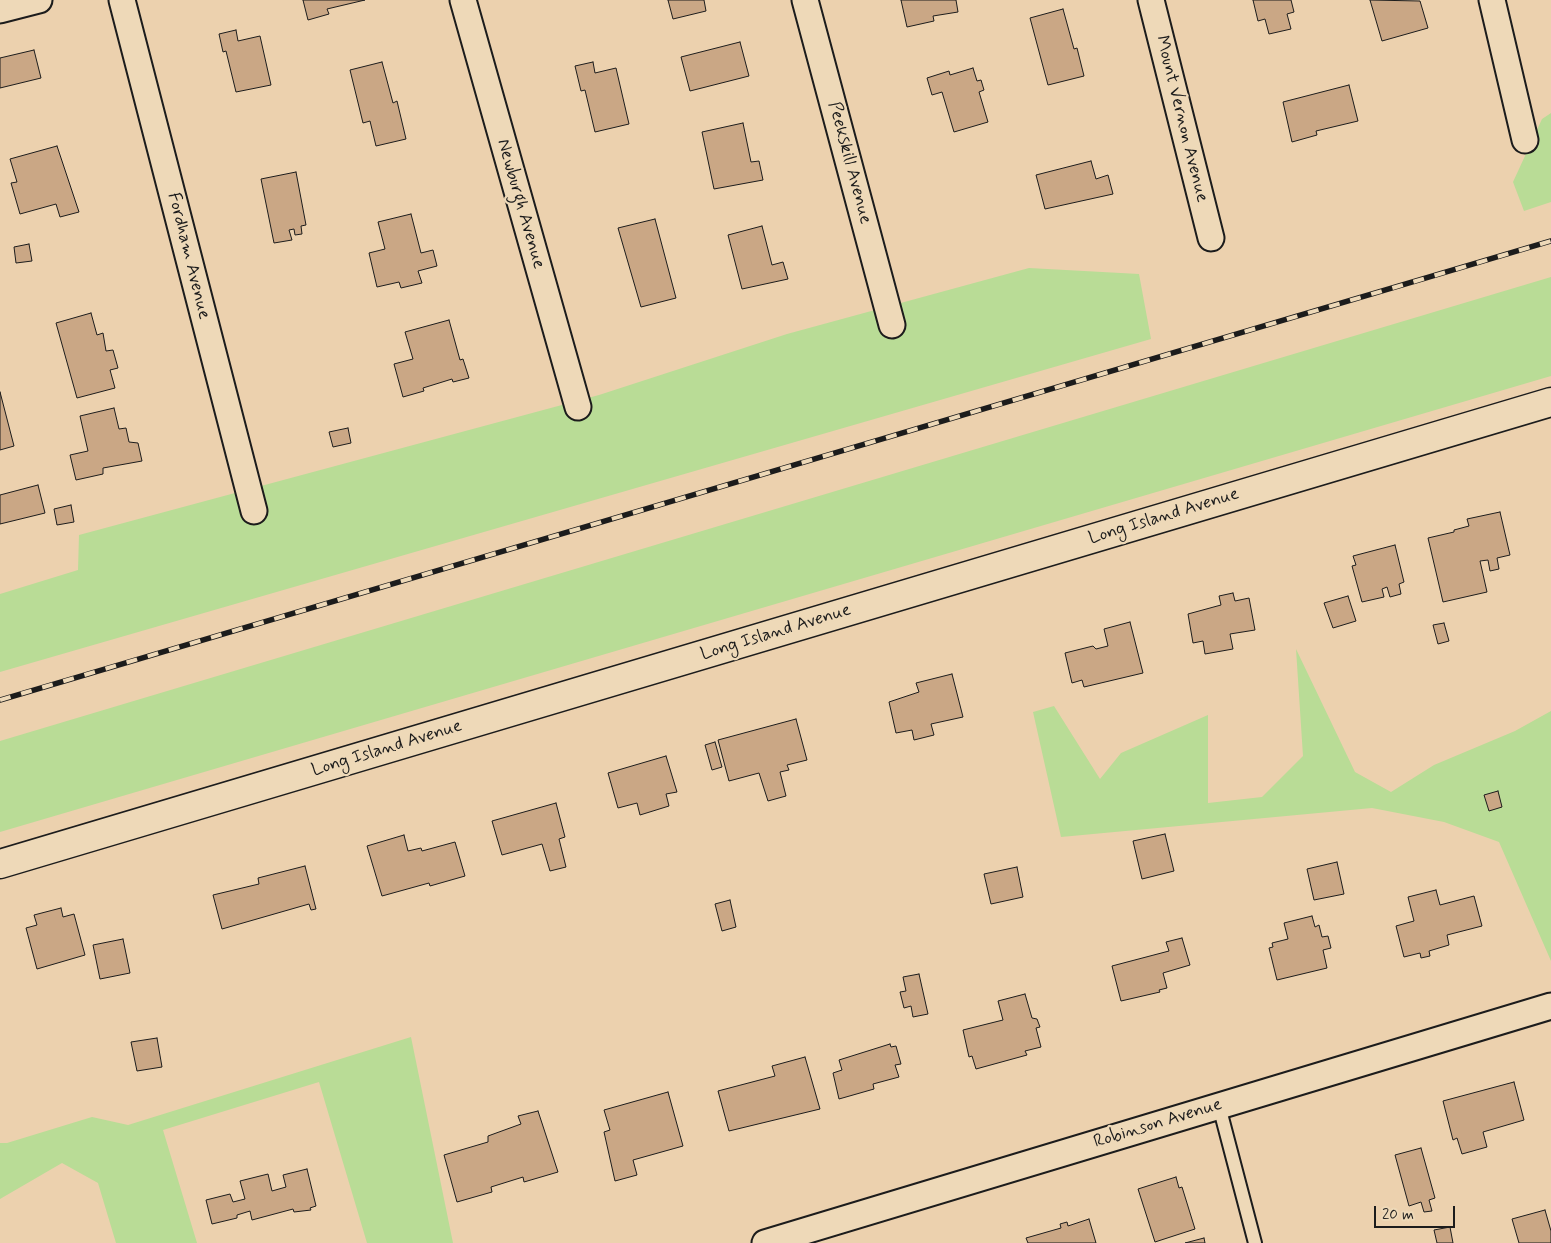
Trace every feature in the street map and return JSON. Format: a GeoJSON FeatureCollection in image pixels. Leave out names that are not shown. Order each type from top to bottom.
{"type":"FeatureCollection","features":[{"type":"Feature","properties":{"kind":"street"},"geometry":{"type":"LineString","coordinates":[[0,10],[39,0]]}},
{"type":"Feature","properties":{"kind":"street","name":"Fordham Avenue"},"geometry":{"type":"LineString","coordinates":[[122,0],[254,511]]}},
{"type":"Feature","properties":{"kind":"street","name":"Newburgh Avenue"},"geometry":{"type":"LineString","coordinates":[[463,0],[578,407]]}},
{"type":"Feature","properties":{"kind":"street","name":"Peekskill Avenue"},"geometry":{"type":"LineString","coordinates":[[806,0],[892,325]]}},
{"type":"Feature","properties":{"kind":"street","name":"Mount Vernon Avenue"},"geometry":{"type":"LineString","coordinates":[[1151,0],[1211,238]]}},
{"type":"Feature","properties":{"kind":"street"},"geometry":{"type":"LineString","coordinates":[[1492,0],[1525,140]]}},
{"type":"Feature","properties":{"kind":"street","name":"Long Island Avenue"},"geometry":{"type":"LineString","coordinates":[[0,864],[1551,402]]}},
{"type":"Feature","properties":{"kind":"street","name":"Robinson Avenue"},"geometry":{"type":"LineString","coordinates":[[764,1243],[1551,1006]]}},
{"type":"Feature","properties":{"kind":"lane"},"geometry":{"type":"LineString","coordinates":[[1219,1106],[1255,1243]]}},
{"type":"Feature","properties":{"kind":"green space"},"geometry":{"type":"Polygon","coordinates":[[[1551,113],[1551,202],[1524,211],[1513,182],[1542,119],[1551,113]]]}},
{"type":"Feature","properties":{"kind":"green space"},"geometry":{"type":"Polygon","coordinates":[[[1029,268],[1139,274],[1151,339],[0,672],[0,594],[78,570],[79,535],[599,395],[787,334],[1029,268]]]}},
{"type":"Feature","properties":{"kind":"green space"},"geometry":{"type":"Polygon","coordinates":[[[1551,277],[1551,376],[0,832],[0,741],[1551,277]]]}},
{"type":"Feature","properties":{"kind":"green space"},"geometry":{"type":"Polygon","coordinates":[[[1296,649],[1355,772],[1391,792],[1434,765],[1515,731],[1551,711],[1551,961],[1499,842],[1444,822],[1372,808],[1061,837],[1033,712],[1054,706],[1100,779],[1121,753],[1208,715],[1208,803],[1262,797],[1303,756],[1296,649]]]}},
{"type":"Feature","properties":{"kind":"green space"},"geometry":{"type":"Polygon","coordinates":[[[411,1037],[453,1243],[367,1243],[319,1082],[163,1130],[197,1243],[116,1243],[98,1183],[62,1163],[0,1199],[0,1143],[7,1143],[92,1117],[128,1125],[411,1037]]]}},
{"type":"Feature","properties":{"kind":"building"},"geometry":{"type":"Polygon","coordinates":[[[303,0],[365,0],[327,9],[329,14],[308,20],[303,0]]]}},
{"type":"Feature","properties":{"kind":"building"},"geometry":{"type":"Polygon","coordinates":[[[668,0],[704,0],[706,11],[673,19],[668,0]]]}},
{"type":"Feature","properties":{"kind":"building"},"geometry":{"type":"Polygon","coordinates":[[[901,0],[956,0],[958,12],[933,16],[934,21],[907,27],[901,0]]]}},
{"type":"Feature","properties":{"kind":"building"},"geometry":{"type":"Polygon","coordinates":[[[1253,0],[1291,0],[1294,12],[1287,14],[1291,29],[1269,34],[1265,19],[1258,21],[1253,0]]]}},
{"type":"Feature","properties":{"kind":"building"},"geometry":{"type":"Polygon","coordinates":[[[1370,0],[1420,1],[1428,28],[1382,41],[1370,0]]]}},
{"type":"Feature","properties":{"kind":"building"},"geometry":{"type":"Polygon","coordinates":[[[1063,9],[1074,49],[1077,48],[1084,76],[1048,85],[1030,18],[1063,9]]]}},
{"type":"Feature","properties":{"kind":"building"},"geometry":{"type":"Polygon","coordinates":[[[236,30],[238,41],[260,36],[271,85],[236,92],[226,51],[223,52],[219,34],[236,30]]]}},
{"type":"Feature","properties":{"kind":"building"},"geometry":{"type":"Polygon","coordinates":[[[740,42],[749,76],[690,91],[681,57],[740,42]]]}},
{"type":"Feature","properties":{"kind":"building"},"geometry":{"type":"Polygon","coordinates":[[[34,50],[41,78],[0,88],[0,58],[34,50]]]}},
{"type":"Feature","properties":{"kind":"building"},"geometry":{"type":"Polygon","coordinates":[[[382,62],[393,103],[397,101],[406,139],[376,146],[370,121],[363,123],[350,70],[382,62]]]}},
{"type":"Feature","properties":{"kind":"building"},"geometry":{"type":"Polygon","coordinates":[[[593,62],[595,73],[616,68],[629,124],[595,132],[585,90],[581,91],[575,66],[593,62]]]}},
{"type":"Feature","properties":{"kind":"building"},"geometry":{"type":"Polygon","coordinates":[[[973,68],[977,81],[981,80],[984,90],[979,92],[988,122],[954,132],[942,92],[932,95],[927,78],[949,71],[950,75],[973,68]]]}},
{"type":"Feature","properties":{"kind":"building"},"geometry":{"type":"Polygon","coordinates":[[[1349,85],[1358,121],[1316,131],[1317,135],[1292,142],[1283,102],[1349,85]]]}},
{"type":"Feature","properties":{"kind":"building"},"geometry":{"type":"Polygon","coordinates":[[[743,123],[751,162],[759,161],[763,180],[714,189],[702,132],[743,123]]]}},
{"type":"Feature","properties":{"kind":"building"},"geometry":{"type":"Polygon","coordinates":[[[57,146],[79,212],[60,217],[56,204],[20,214],[11,183],[17,182],[10,159],[57,146]]]}},
{"type":"Feature","properties":{"kind":"building"},"geometry":{"type":"Polygon","coordinates":[[[1091,161],[1096,179],[1108,175],[1113,194],[1045,209],[1036,175],[1091,161]]]}},
{"type":"Feature","properties":{"kind":"building"},"geometry":{"type":"Polygon","coordinates":[[[296,172],[306,225],[301,226],[302,234],[295,235],[294,229],[289,230],[292,240],[274,243],[261,179],[296,172]]]}},
{"type":"Feature","properties":{"kind":"building"},"geometry":{"type":"Polygon","coordinates":[[[411,214],[421,253],[433,250],[437,266],[418,271],[422,283],[401,288],[399,282],[377,287],[369,253],[385,249],[378,222],[411,214]]]}},
{"type":"Feature","properties":{"kind":"building"},"geometry":{"type":"Polygon","coordinates":[[[655,219],[676,298],[641,307],[618,228],[655,219]]]}},
{"type":"Feature","properties":{"kind":"building"},"geometry":{"type":"Polygon","coordinates":[[[762,226],[772,265],[783,262],[788,279],[742,289],[728,235],[762,226]]]}},
{"type":"Feature","properties":{"kind":"building"},"geometry":{"type":"Polygon","coordinates":[[[29,244],[32,261],[16,263],[14,247],[29,244]]]}},
{"type":"Feature","properties":{"kind":"building"},"geometry":{"type":"Polygon","coordinates":[[[91,313],[97,335],[103,333],[106,351],[113,350],[118,368],[110,370],[115,388],[77,398],[56,323],[91,313]]]}},
{"type":"Feature","properties":{"kind":"building"},"geometry":{"type":"Polygon","coordinates":[[[449,320],[460,360],[463,359],[469,378],[453,382],[452,379],[423,388],[424,391],[403,397],[394,364],[413,359],[405,332],[449,320]]]}},
{"type":"Feature","properties":{"kind":"building"},"geometry":{"type":"Polygon","coordinates":[[[0,392],[14,446],[0,450],[0,392]]]}},
{"type":"Feature","properties":{"kind":"building"},"geometry":{"type":"Polygon","coordinates":[[[114,408],[119,429],[126,428],[129,442],[138,443],[142,461],[103,468],[103,474],[76,480],[70,455],[88,451],[80,416],[114,408]]]}},
{"type":"Feature","properties":{"kind":"building"},"geometry":{"type":"Polygon","coordinates":[[[348,428],[351,443],[333,447],[329,432],[348,428]]]}},
{"type":"Feature","properties":{"kind":"building"},"geometry":{"type":"Polygon","coordinates":[[[38,485],[45,513],[0,524],[0,495],[38,485]]]}},
{"type":"Feature","properties":{"kind":"building"},"geometry":{"type":"Polygon","coordinates":[[[71,505],[74,522],[57,525],[54,509],[71,505]]]}},
{"type":"Feature","properties":{"kind":"building"},"geometry":{"type":"Polygon","coordinates":[[[1500,512],[1510,555],[1497,558],[1499,569],[1490,571],[1488,560],[1480,561],[1487,592],[1443,602],[1428,538],[1454,532],[1454,530],[1469,526],[1467,519],[1500,512]]]}},
{"type":"Feature","properties":{"kind":"building"},"geometry":{"type":"Polygon","coordinates":[[[1395,545],[1404,582],[1399,584],[1401,594],[1390,597],[1387,587],[1382,589],[1384,597],[1362,602],[1352,566],[1356,565],[1353,556],[1395,545]]]}},
{"type":"Feature","properties":{"kind":"building"},"geometry":{"type":"Polygon","coordinates":[[[1233,593],[1235,601],[1249,598],[1255,630],[1230,634],[1233,649],[1205,654],[1203,641],[1193,643],[1188,614],[1221,605],[1219,596],[1233,593]]]}},
{"type":"Feature","properties":{"kind":"building"},"geometry":{"type":"Polygon","coordinates":[[[1348,596],[1356,621],[1333,628],[1324,603],[1348,596]]]}},
{"type":"Feature","properties":{"kind":"building"},"geometry":{"type":"Polygon","coordinates":[[[1130,622],[1143,673],[1084,687],[1082,680],[1072,683],[1065,653],[1093,646],[1096,649],[1108,646],[1104,629],[1130,622]]]}},
{"type":"Feature","properties":{"kind":"building"},"geometry":{"type":"Polygon","coordinates":[[[1444,623],[1449,641],[1438,644],[1433,625],[1444,623]]]}},
{"type":"Feature","properties":{"kind":"building"},"geometry":{"type":"Polygon","coordinates":[[[952,674],[963,717],[931,724],[934,735],[914,740],[912,730],[896,733],[889,702],[919,692],[916,683],[952,674]]]}},
{"type":"Feature","properties":{"kind":"building"},"geometry":{"type":"Polygon","coordinates":[[[796,719],[807,760],[787,765],[789,770],[780,772],[786,796],[768,801],[759,773],[729,781],[718,740],[796,719]]]}},
{"type":"Feature","properties":{"kind":"building"},"geometry":{"type":"Polygon","coordinates":[[[715,742],[722,767],[712,770],[705,745],[715,742]]]}},
{"type":"Feature","properties":{"kind":"building"},"geometry":{"type":"Polygon","coordinates":[[[666,756],[677,792],[666,794],[669,806],[640,815],[637,803],[618,808],[608,773],[666,756]]]}},
{"type":"Feature","properties":{"kind":"building"},"geometry":{"type":"Polygon","coordinates":[[[1498,791],[1502,807],[1489,811],[1484,795],[1498,791]]]}},
{"type":"Feature","properties":{"kind":"building"},"geometry":{"type":"Polygon","coordinates":[[[556,803],[565,837],[559,839],[566,867],[550,871],[542,844],[502,855],[492,821],[556,803]]]}},
{"type":"Feature","properties":{"kind":"building"},"geometry":{"type":"Polygon","coordinates":[[[1165,834],[1174,871],[1142,879],[1133,841],[1165,834]]]}},
{"type":"Feature","properties":{"kind":"building"},"geometry":{"type":"Polygon","coordinates":[[[404,835],[408,851],[421,848],[422,851],[455,842],[465,876],[430,886],[429,883],[382,896],[367,846],[404,835]]]}},
{"type":"Feature","properties":{"kind":"building"},"geometry":{"type":"Polygon","coordinates":[[[1337,862],[1344,894],[1314,900],[1307,869],[1337,862]]]}},
{"type":"Feature","properties":{"kind":"building"},"geometry":{"type":"Polygon","coordinates":[[[305,866],[316,909],[311,910],[309,904],[222,929],[213,895],[259,884],[258,878],[305,866]]]}},
{"type":"Feature","properties":{"kind":"building"},"geometry":{"type":"Polygon","coordinates":[[[1017,867],[1023,897],[991,904],[984,874],[1017,867]]]}},
{"type":"Feature","properties":{"kind":"building"},"geometry":{"type":"Polygon","coordinates":[[[1436,890],[1440,905],[1474,896],[1482,926],[1447,935],[1449,945],[1429,951],[1430,956],[1421,958],[1420,953],[1404,957],[1396,926],[1414,921],[1408,897],[1436,890]]]}},
{"type":"Feature","properties":{"kind":"building"},"geometry":{"type":"Polygon","coordinates":[[[730,900],[736,927],[722,931],[715,904],[730,900]]]}},
{"type":"Feature","properties":{"kind":"building"},"geometry":{"type":"Polygon","coordinates":[[[61,908],[63,917],[74,914],[85,955],[37,969],[26,928],[37,925],[34,915],[61,908]]]}},
{"type":"Feature","properties":{"kind":"building"},"geometry":{"type":"Polygon","coordinates":[[[1312,916],[1315,927],[1319,925],[1322,937],[1328,936],[1331,948],[1323,950],[1327,968],[1277,980],[1269,948],[1273,947],[1272,943],[1288,939],[1284,923],[1312,916]]]}},
{"type":"Feature","properties":{"kind":"building"},"geometry":{"type":"Polygon","coordinates":[[[1182,938],[1190,965],[1163,973],[1167,988],[1159,990],[1160,992],[1121,1001],[1112,966],[1169,951],[1166,942],[1182,938]]]}},
{"type":"Feature","properties":{"kind":"building"},"geometry":{"type":"Polygon","coordinates":[[[123,939],[130,973],[100,979],[93,945],[123,939]]]}},
{"type":"Feature","properties":{"kind":"building"},"geometry":{"type":"Polygon","coordinates":[[[919,974],[928,1014],[913,1017],[911,1006],[904,1008],[900,992],[906,991],[903,977],[919,974]]]}},
{"type":"Feature","properties":{"kind":"building"},"geometry":{"type":"Polygon","coordinates":[[[1025,994],[1032,1018],[1037,1019],[1040,1027],[1036,1028],[1041,1047],[1025,1051],[1027,1055],[976,1069],[972,1056],[969,1057],[963,1030],[1003,1020],[998,1001],[1025,994]]]}},
{"type":"Feature","properties":{"kind":"building"},"geometry":{"type":"Polygon","coordinates":[[[157,1038],[162,1067],[137,1071],[131,1042],[157,1038]]]}},
{"type":"Feature","properties":{"kind":"building"},"geometry":{"type":"Polygon","coordinates":[[[890,1044],[891,1047],[896,1046],[901,1064],[895,1065],[899,1077],[873,1084],[874,1089],[839,1099],[833,1073],[842,1070],[839,1060],[890,1044]]]}},
{"type":"Feature","properties":{"kind":"building"},"geometry":{"type":"Polygon","coordinates":[[[805,1057],[820,1109],[729,1131],[718,1091],[775,1076],[772,1066],[805,1057]]]}},
{"type":"Feature","properties":{"kind":"building"},"geometry":{"type":"Polygon","coordinates":[[[1514,1082],[1524,1120],[1483,1132],[1487,1147],[1462,1154],[1457,1138],[1453,1140],[1443,1101],[1514,1082]]]}},
{"type":"Feature","properties":{"kind":"building"},"geometry":{"type":"Polygon","coordinates":[[[668,1092],[683,1146],[633,1160],[637,1175],[615,1181],[604,1132],[610,1130],[604,1110],[668,1092]]]}},
{"type":"Feature","properties":{"kind":"building"},"geometry":{"type":"Polygon","coordinates":[[[538,1111],[558,1172],[524,1182],[523,1177],[491,1187],[492,1192],[457,1202],[444,1155],[488,1142],[488,1136],[521,1124],[518,1116],[538,1111]]]}},
{"type":"Feature","properties":{"kind":"building"},"geometry":{"type":"Polygon","coordinates":[[[1421,1148],[1435,1198],[1429,1200],[1432,1211],[1424,1212],[1421,1202],[1409,1206],[1395,1155],[1421,1148]]]}},
{"type":"Feature","properties":{"kind":"building"},"geometry":{"type":"Polygon","coordinates":[[[307,1169],[316,1206],[310,1208],[311,1210],[294,1212],[293,1209],[252,1220],[250,1211],[237,1215],[237,1218],[212,1224],[206,1200],[230,1194],[233,1202],[245,1199],[240,1181],[268,1174],[272,1191],[286,1187],[283,1175],[307,1169]]]}},
{"type":"Feature","properties":{"kind":"building"},"geometry":{"type":"Polygon","coordinates":[[[1176,1177],[1179,1188],[1182,1187],[1195,1229],[1155,1242],[1138,1189],[1176,1177]]]}},
{"type":"Feature","properties":{"kind":"building"},"geometry":{"type":"Polygon","coordinates":[[[1545,1210],[1551,1231],[1551,1243],[1519,1243],[1512,1219],[1545,1210]]]}},
{"type":"Feature","properties":{"kind":"building"},"geometry":{"type":"Polygon","coordinates":[[[1089,1219],[1096,1243],[1028,1243],[1026,1238],[1061,1228],[1060,1224],[1067,1222],[1068,1226],[1089,1219]]]}},
{"type":"Feature","properties":{"kind":"building"},"geometry":{"type":"Polygon","coordinates":[[[1450,1227],[1453,1243],[1437,1243],[1434,1230],[1450,1227]]]}},
{"type":"Feature","properties":{"kind":"building"},"geometry":{"type":"Polygon","coordinates":[[[1204,1238],[1205,1243],[1185,1243],[1204,1238]]]}},
{"type":"Feature","properties":{"kind":"railway"},"geometry":{"type":"LineString","coordinates":[[0,700],[1551,241]]}}]}
